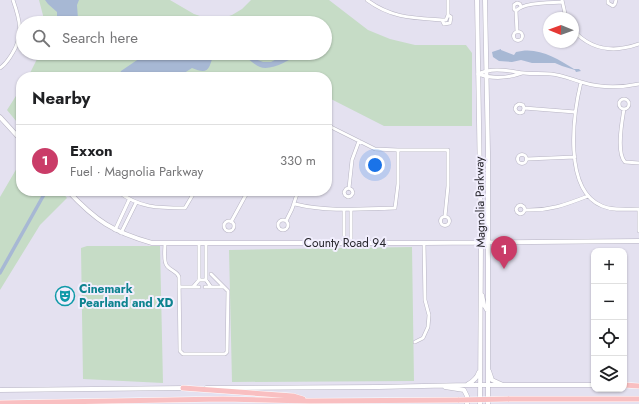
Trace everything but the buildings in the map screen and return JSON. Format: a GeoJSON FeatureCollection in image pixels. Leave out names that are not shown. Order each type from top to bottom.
{"type":"FeatureCollection","features":[{"type":"Feature","properties":{"kind":"highway"},"geometry":{"type":"LineString","coordinates":[[627,385],[639,386]]}},
{"type":"Feature","properties":{"kind":"highway"},"geometry":{"type":"LineString","coordinates":[[183,388],[293,396],[310,401]]}},
{"type":"Feature","properties":{"kind":"highway"},"geometry":{"type":"LineString","coordinates":[[0,403],[223,399],[310,401],[639,399]]}},
{"type":"Feature","properties":{"kind":"main road","name":"Magnolia Parkway"},"geometry":{"type":"LineString","coordinates":[[477,0],[481,243],[480,404]]}},
{"type":"Feature","properties":{"kind":"main road","name":"Magnolia Parkway"},"geometry":{"type":"LineString","coordinates":[[485,0],[488,159],[488,404]]}},
{"type":"Feature","properties":{"kind":"main road"},"geometry":{"type":"LineString","coordinates":[[0,117],[16,135]]}},
{"type":"Feature","properties":{"kind":"main road"},"geometry":{"type":"LineString","coordinates":[[480,160],[488,159]]}},
{"type":"Feature","properties":{"kind":"main road","name":"County Road 94"},"geometry":{"type":"LineString","coordinates":[[73,196],[92,215],[115,230],[152,243],[487,243],[639,241]]}},
{"type":"Feature","properties":{"kind":"main road"},"geometry":{"type":"LineString","coordinates":[[481,287],[484,305],[487,310]]}},
{"type":"Feature","properties":{"kind":"main road"},"geometry":{"type":"LineString","coordinates":[[488,365],[492,380],[505,386]]}},
{"type":"Feature","properties":{"kind":"main road"},"geometry":{"type":"LineString","coordinates":[[468,385],[478,376],[480,366]]}},
{"type":"Feature","properties":{"kind":"main road"},"geometry":{"type":"LineString","coordinates":[[0,390],[439,385],[591,385]]}},
{"type":"Feature","properties":{"kind":"main road"},"geometry":{"type":"LineString","coordinates":[[439,385],[464,390],[467,396],[467,404]]}},
{"type":"Feature","properties":{"kind":"street"},"geometry":{"type":"LineString","coordinates":[[13,0],[18,16]]}},
{"type":"Feature","properties":{"kind":"street"},"geometry":{"type":"LineString","coordinates":[[367,0],[385,11],[400,16],[444,20]]}},
{"type":"Feature","properties":{"kind":"street"},"geometry":{"type":"LineString","coordinates":[[444,20],[444,24],[450,23],[451,17],[448,15],[448,0]]}},
{"type":"Feature","properties":{"kind":"street"},"geometry":{"type":"LineString","coordinates":[[608,0],[608,3],[613,6],[616,0]]}},
{"type":"Feature","properties":{"kind":"street"},"geometry":{"type":"LineString","coordinates":[[518,32],[516,11],[514,9],[514,5],[517,3],[520,4],[521,7],[562,1],[565,12]]}},
{"type":"Feature","properties":{"kind":"street"},"geometry":{"type":"LineString","coordinates":[[444,20],[448,15]]}},
{"type":"Feature","properties":{"kind":"street"},"geometry":{"type":"LineString","coordinates":[[579,35],[589,43],[602,48],[617,49],[639,44]]}},
{"type":"Feature","properties":{"kind":"street"},"geometry":{"type":"LineString","coordinates":[[0,68],[5,65],[16,48]]}},
{"type":"Feature","properties":{"kind":"street"},"geometry":{"type":"LineString","coordinates":[[478,74],[486,70],[508,70],[524,73],[551,74],[571,78],[592,85],[613,87],[639,84]]}},
{"type":"Feature","properties":{"kind":"street"},"geometry":{"type":"LineString","coordinates":[[478,74],[486,77],[515,76],[524,73]]}},
{"type":"Feature","properties":{"kind":"street"},"geometry":{"type":"LineString","coordinates":[[581,82],[576,112],[575,157],[578,178],[588,196],[602,206],[616,210],[639,209],[639,231]]}},
{"type":"Feature","properties":{"kind":"street"},"geometry":{"type":"LineString","coordinates":[[524,108],[576,112]]}},
{"type":"Feature","properties":{"kind":"street"},"geometry":{"type":"LineString","coordinates":[[624,109],[620,136],[622,156],[625,162],[639,163]]}},
{"type":"Feature","properties":{"kind":"street"},"geometry":{"type":"LineString","coordinates":[[332,128],[375,149],[448,150],[448,186],[445,216]]}},
{"type":"Feature","properties":{"kind":"street"},"geometry":{"type":"LineString","coordinates":[[349,188],[352,160],[359,141]]}},
{"type":"Feature","properties":{"kind":"street"},"geometry":{"type":"LineString","coordinates":[[294,204],[310,208],[344,210],[395,208],[398,184],[398,150]]}},
{"type":"Feature","properties":{"kind":"street"},"geometry":{"type":"LineString","coordinates":[[527,159],[575,157]]}},
{"type":"Feature","properties":{"kind":"street"},"geometry":{"type":"LineString","coordinates":[[124,196],[136,203],[156,208],[185,208],[192,196]]}},
{"type":"Feature","properties":{"kind":"street"},"geometry":{"type":"LineString","coordinates":[[231,222],[245,196]]}},
{"type":"Feature","properties":{"kind":"street"},"geometry":{"type":"LineString","coordinates":[[286,221],[296,196]]}},
{"type":"Feature","properties":{"kind":"street"},"geometry":{"type":"LineString","coordinates":[[525,210],[557,208],[588,196]]}},
{"type":"Feature","properties":{"kind":"street"},"geometry":{"type":"LineString","coordinates":[[115,230],[129,200]]}},
{"type":"Feature","properties":{"kind":"street"},"geometry":{"type":"LineString","coordinates":[[122,233],[136,203]]}},
{"type":"Feature","properties":{"kind":"street"},"geometry":{"type":"LineString","coordinates":[[344,210],[344,243]]}},
{"type":"Feature","properties":{"kind":"street"},"geometry":{"type":"LineString","coordinates":[[351,210],[351,243]]}},
{"type":"Feature","properties":{"kind":"street"},"geometry":{"type":"LineString","coordinates":[[165,243],[165,263],[178,274],[180,351],[183,354],[225,354],[227,352],[228,291],[211,274]]}},
{"type":"Feature","properties":{"kind":"street"},"geometry":{"type":"LineString","coordinates":[[193,287],[199,280],[199,243]]}},
{"type":"Feature","properties":{"kind":"street"},"geometry":{"type":"LineString","coordinates":[[206,243],[206,280],[211,287]]}},
{"type":"Feature","properties":{"kind":"street"},"geometry":{"type":"LineString","coordinates":[[415,342],[423,338],[428,327],[428,315],[425,300],[424,243]]}},
{"type":"Feature","properties":{"kind":"street"},"geometry":{"type":"LineString","coordinates":[[199,280],[206,280]]}},
{"type":"Feature","properties":{"kind":"street"},"geometry":{"type":"LineString","coordinates":[[205,287],[224,286]]}},
{"type":"Feature","properties":{"kind":"street"},"geometry":{"type":"LineString","coordinates":[[179,288],[199,287]]}},
{"type":"Feature","properties":{"kind":"green space"},"geometry":{"type":"Polygon","coordinates":[[[39,0],[170,0],[200,16],[43,16],[39,0]]]}},
{"type":"Feature","properties":{"kind":"green space"},"geometry":{"type":"Polygon","coordinates":[[[251,0],[329,0],[368,30],[390,39],[415,45],[466,45],[472,53],[472,126],[384,126],[332,100],[332,72],[30,72],[36,60],[332,60],[332,16],[229,16],[242,9],[251,0]]]}},
{"type":"Feature","properties":{"kind":"green space"},"geometry":{"type":"Polygon","coordinates":[[[16,96],[16,121],[7,110],[16,96]]]}},
{"type":"Feature","properties":{"kind":"green space"},"geometry":{"type":"Polygon","coordinates":[[[16,170],[16,196],[65,196],[67,198],[40,225],[0,290],[0,197],[16,170]]]}},
{"type":"Feature","properties":{"kind":"green space"},"geometry":{"type":"Polygon","coordinates":[[[87,246],[160,246],[163,383],[83,379],[81,248],[87,246]]]}},
{"type":"Feature","properties":{"kind":"green space"},"geometry":{"type":"Polygon","coordinates":[[[412,247],[414,381],[232,382],[229,250],[412,247]]]}},
{"type":"Feature","properties":{"kind":"water"},"geometry":{"type":"Polygon","coordinates":[[[45,0],[79,0],[77,5],[78,16],[57,16],[57,12],[45,0]]]}},
{"type":"Feature","properties":{"kind":"water"},"geometry":{"type":"Polygon","coordinates":[[[501,49],[514,55],[516,52],[524,51],[539,52],[554,57],[574,69],[579,69],[581,71],[576,72],[575,70],[555,63],[532,63],[521,60],[512,62],[499,61],[493,57],[492,52],[501,49]]]}},
{"type":"Feature","properties":{"kind":"water"},"geometry":{"type":"Polygon","coordinates":[[[137,60],[212,60],[208,69],[202,71],[192,68],[186,72],[121,71],[137,60]]]}},
{"type":"Feature","properties":{"kind":"water"},"geometry":{"type":"Polygon","coordinates":[[[250,60],[271,62],[275,60],[288,60],[269,68],[256,65],[250,60]]]}},
{"type":"Feature","properties":{"kind":"waterway"},"geometry":{"type":"LineString","coordinates":[[0,273],[43,196]]}},
{"type":"Feature","properties":{"kind":"place","name":"Exxon"},"geometry":{"type":"Point","coordinates":[504,269]}},
{"type":"Feature","properties":{"kind":"place","name":"Cinemark Pearland and XD"},"geometry":{"type":"Point","coordinates":[65,296]}}]}
